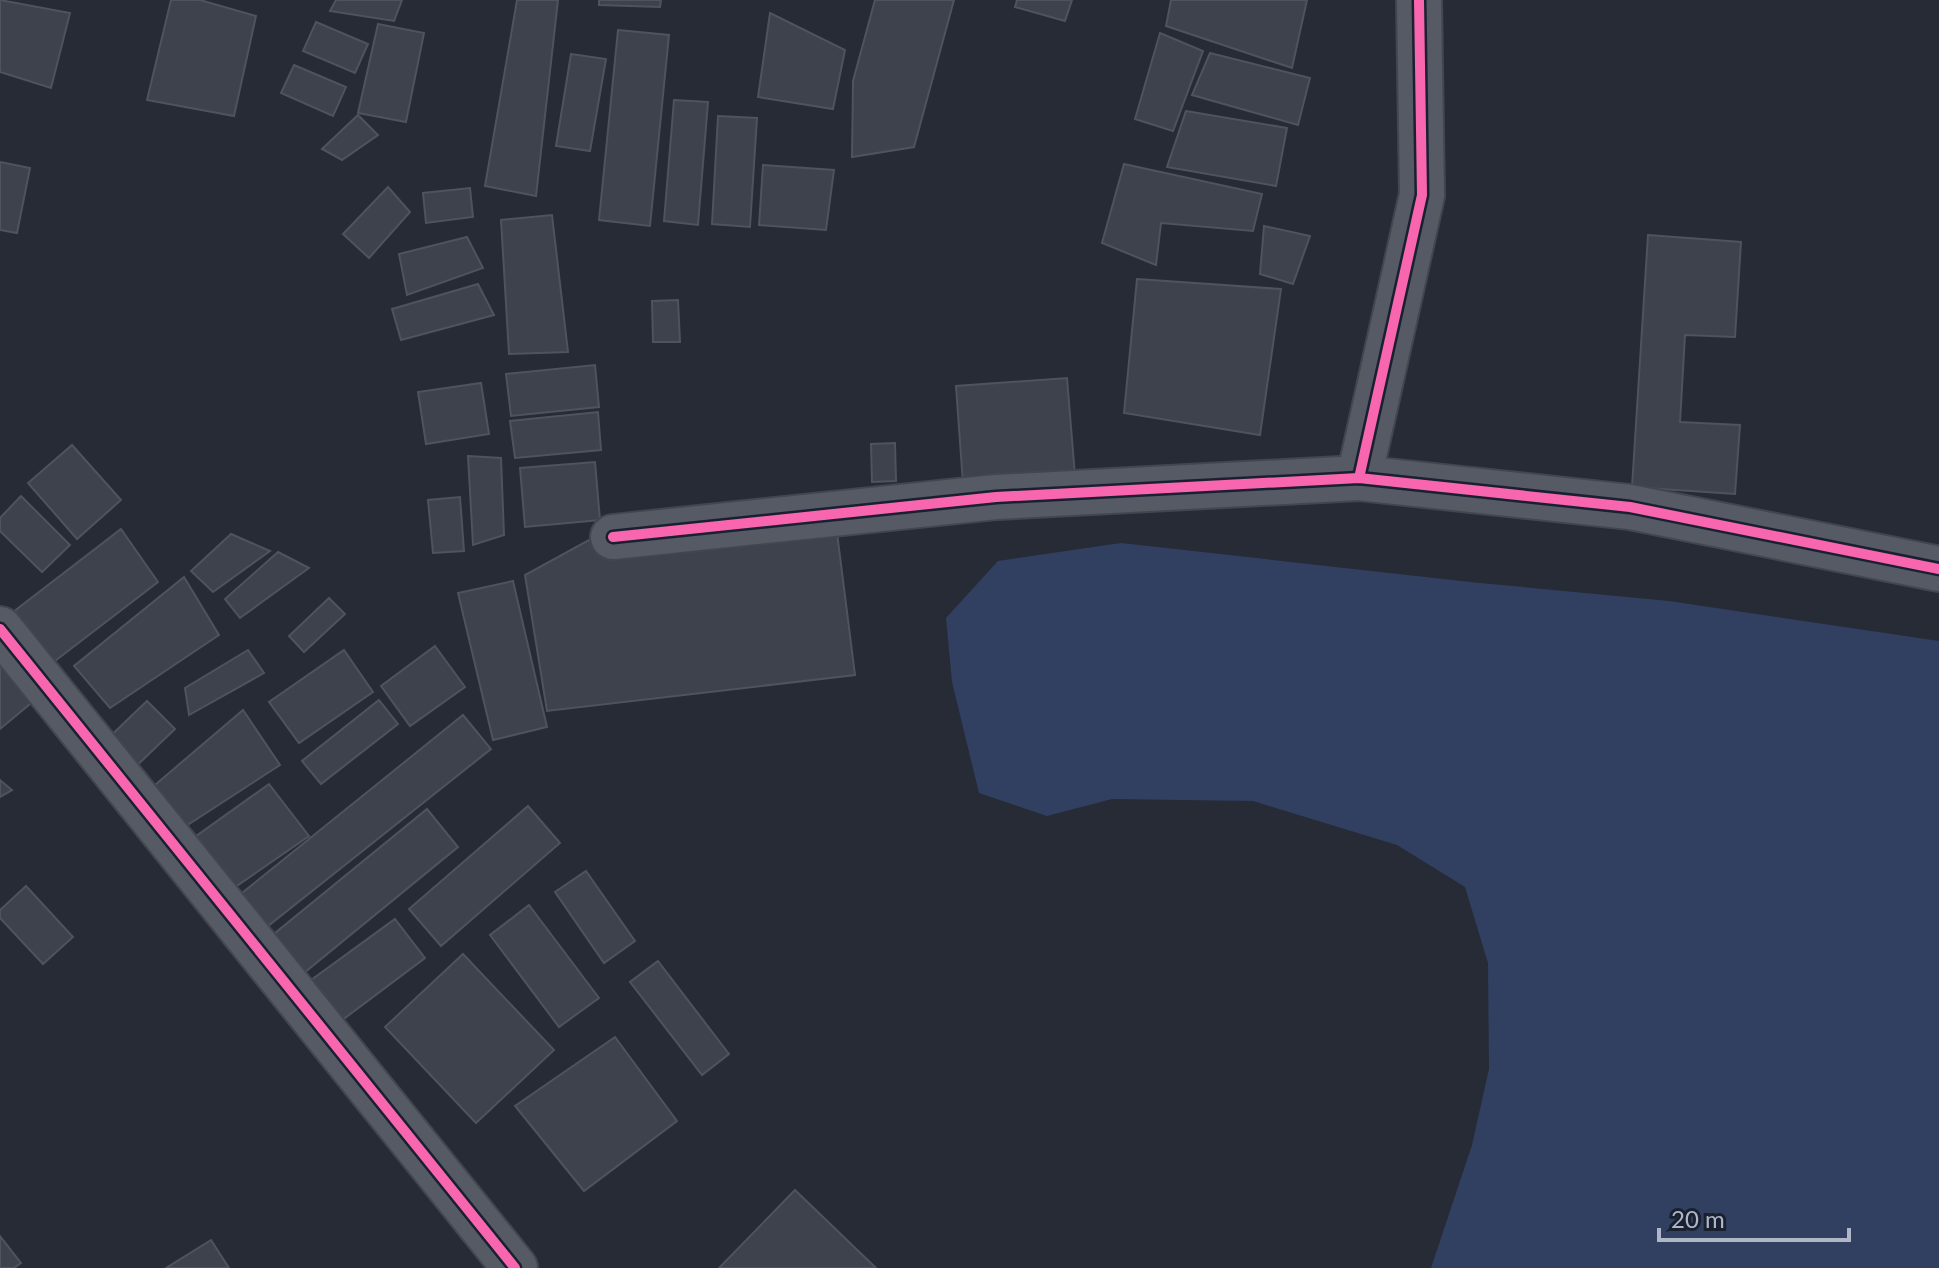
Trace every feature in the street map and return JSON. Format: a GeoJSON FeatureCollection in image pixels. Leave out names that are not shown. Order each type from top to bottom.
{"type":"FeatureCollection","features":[{"type":"Feature","properties":{"kind":"street"},"geometry":{"type":"LineString","coordinates":[[1359,478],[1422,195],[1419,0]]}},
{"type":"Feature","properties":{"kind":"street"},"geometry":{"type":"LineString","coordinates":[[613,537],[996,497],[1359,478],[1630,507],[1939,569]]}},
{"type":"Feature","properties":{"kind":"street"},"geometry":{"type":"LineString","coordinates":[[0,629],[515,1268]]}},
{"type":"Feature","properties":{"kind":"water"},"geometry":{"type":"Polygon","coordinates":[[[1121,543],[1669,601],[1939,641],[1939,1268],[1431,1268],[1472,1145],[1489,1069],[1488,963],[1465,887],[1397,845],[1253,801],[1112,799],[1047,816],[979,793],[952,682],[946,618],[998,561],[1121,543]]]}},
{"type":"Feature","properties":{"kind":"building"},"geometry":{"type":"Polygon","coordinates":[[[0,0],[70,13],[51,88],[0,72],[0,0]]]}},
{"type":"Feature","properties":{"kind":"building"},"geometry":{"type":"Polygon","coordinates":[[[171,0],[200,0],[256,16],[234,116],[147,100],[171,0]]]}},
{"type":"Feature","properties":{"kind":"building"},"geometry":{"type":"Polygon","coordinates":[[[336,0],[402,0],[394,21],[330,11],[336,0]]]}},
{"type":"Feature","properties":{"kind":"building"},"geometry":{"type":"Polygon","coordinates":[[[517,0],[558,0],[536,196],[485,186],[517,0]]]}},
{"type":"Feature","properties":{"kind":"building"},"geometry":{"type":"Polygon","coordinates":[[[599,0],[661,0],[660,7],[599,5],[599,0]]]}},
{"type":"Feature","properties":{"kind":"building"},"geometry":{"type":"Polygon","coordinates":[[[875,0],[954,0],[914,147],[852,157],[853,81],[875,0]]]}},
{"type":"Feature","properties":{"kind":"building"},"geometry":{"type":"Polygon","coordinates":[[[1017,0],[1072,0],[1065,21],[1015,7],[1017,0]]]}},
{"type":"Feature","properties":{"kind":"building"},"geometry":{"type":"Polygon","coordinates":[[[1171,0],[1307,0],[1292,68],[1166,26],[1171,0]]]}},
{"type":"Feature","properties":{"kind":"building"},"geometry":{"type":"Polygon","coordinates":[[[770,13],[845,50],[833,109],[758,97],[770,13]]]}},
{"type":"Feature","properties":{"kind":"building"},"geometry":{"type":"Polygon","coordinates":[[[316,22],[368,44],[355,73],[303,51],[316,22]]]}},
{"type":"Feature","properties":{"kind":"building"},"geometry":{"type":"Polygon","coordinates":[[[378,24],[424,33],[406,122],[358,113],[378,24]]]}},
{"type":"Feature","properties":{"kind":"building"},"geometry":{"type":"Polygon","coordinates":[[[618,30],[669,35],[650,226],[599,220],[618,30]]]}},
{"type":"Feature","properties":{"kind":"building"},"geometry":{"type":"Polygon","coordinates":[[[1160,33],[1203,51],[1173,131],[1135,119],[1160,33]]]}},
{"type":"Feature","properties":{"kind":"building"},"geometry":{"type":"Polygon","coordinates":[[[1210,53],[1310,78],[1298,125],[1192,95],[1210,53]]]}},
{"type":"Feature","properties":{"kind":"building"},"geometry":{"type":"Polygon","coordinates":[[[571,54],[606,59],[590,151],[556,146],[571,54]]]}},
{"type":"Feature","properties":{"kind":"building"},"geometry":{"type":"Polygon","coordinates":[[[294,65],[346,87],[333,116],[281,93],[294,65]]]}},
{"type":"Feature","properties":{"kind":"building"},"geometry":{"type":"Polygon","coordinates":[[[674,100],[708,102],[698,225],[664,221],[674,100]]]}},
{"type":"Feature","properties":{"kind":"building"},"geometry":{"type":"Polygon","coordinates":[[[1186,111],[1287,128],[1276,186],[1167,167],[1186,111]]]}},
{"type":"Feature","properties":{"kind":"building"},"geometry":{"type":"Polygon","coordinates":[[[358,115],[378,135],[342,160],[322,149],[358,115]]]}},
{"type":"Feature","properties":{"kind":"building"},"geometry":{"type":"Polygon","coordinates":[[[718,116],[757,118],[750,227],[712,224],[718,116]]]}},
{"type":"Feature","properties":{"kind":"building"},"geometry":{"type":"Polygon","coordinates":[[[0,162],[30,168],[17,233],[0,230],[0,162]]]}},
{"type":"Feature","properties":{"kind":"building"},"geometry":{"type":"Polygon","coordinates":[[[1124,164],[1262,194],[1253,231],[1161,223],[1156,265],[1102,243],[1124,164]]]}},
{"type":"Feature","properties":{"kind":"building"},"geometry":{"type":"Polygon","coordinates":[[[763,165],[834,170],[826,230],[759,225],[763,165]]]}},
{"type":"Feature","properties":{"kind":"building"},"geometry":{"type":"Polygon","coordinates":[[[388,187],[410,212],[369,258],[343,234],[388,187]]]}},
{"type":"Feature","properties":{"kind":"building"},"geometry":{"type":"Polygon","coordinates":[[[470,188],[473,217],[426,223],[423,193],[470,188]]]}},
{"type":"Feature","properties":{"kind":"building"},"geometry":{"type":"Polygon","coordinates":[[[552,215],[568,352],[509,354],[501,220],[552,215]]]}},
{"type":"Feature","properties":{"kind":"building"},"geometry":{"type":"Polygon","coordinates":[[[1264,226],[1310,236],[1293,284],[1260,274],[1264,226]]]}},
{"type":"Feature","properties":{"kind":"building"},"geometry":{"type":"Polygon","coordinates":[[[1648,235],[1741,242],[1735,337],[1685,335],[1680,422],[1740,425],[1735,494],[1632,487],[1648,235]]]}},
{"type":"Feature","properties":{"kind":"building"},"geometry":{"type":"Polygon","coordinates":[[[467,237],[483,268],[407,295],[399,254],[467,237]]]}},
{"type":"Feature","properties":{"kind":"building"},"geometry":{"type":"Polygon","coordinates":[[[1137,279],[1281,289],[1260,435],[1124,413],[1137,279]]]}},
{"type":"Feature","properties":{"kind":"building"},"geometry":{"type":"Polygon","coordinates":[[[478,284],[494,315],[401,340],[392,309],[478,284]]]}},
{"type":"Feature","properties":{"kind":"building"},"geometry":{"type":"Polygon","coordinates":[[[678,300],[680,342],[653,342],[652,301],[678,300]]]}},
{"type":"Feature","properties":{"kind":"building"},"geometry":{"type":"Polygon","coordinates":[[[595,365],[599,407],[511,416],[506,374],[595,365]]]}},
{"type":"Feature","properties":{"kind":"building"},"geometry":{"type":"Polygon","coordinates":[[[1067,378],[1075,476],[963,484],[956,386],[1067,378]]]}},
{"type":"Feature","properties":{"kind":"building"},"geometry":{"type":"Polygon","coordinates":[[[481,383],[489,434],[426,444],[418,392],[481,383]]]}},
{"type":"Feature","properties":{"kind":"building"},"geometry":{"type":"Polygon","coordinates":[[[598,412],[601,450],[515,458],[510,421],[598,412]]]}},
{"type":"Feature","properties":{"kind":"building"},"geometry":{"type":"Polygon","coordinates":[[[895,443],[896,481],[872,482],[871,444],[895,443]]]}},
{"type":"Feature","properties":{"kind":"building"},"geometry":{"type":"Polygon","coordinates":[[[72,445],[121,500],[77,539],[28,483],[72,445]]]}},
{"type":"Feature","properties":{"kind":"building"},"geometry":{"type":"Polygon","coordinates":[[[468,456],[501,458],[504,535],[473,545],[468,456]]]}},
{"type":"Feature","properties":{"kind":"building"},"geometry":{"type":"Polygon","coordinates":[[[595,462],[600,520],[525,527],[520,468],[595,462]]]}},
{"type":"Feature","properties":{"kind":"building"},"geometry":{"type":"Polygon","coordinates":[[[21,496],[70,545],[42,572],[0,531],[0,518],[21,496]]]}},
{"type":"Feature","properties":{"kind":"building"},"geometry":{"type":"Polygon","coordinates":[[[460,497],[464,551],[433,553],[428,500],[460,497]]]}},
{"type":"Feature","properties":{"kind":"building"},"geometry":{"type":"Polygon","coordinates":[[[835,517],[855,675],[547,711],[525,575],[589,540],[835,517]]]}},
{"type":"Feature","properties":{"kind":"building"},"geometry":{"type":"Polygon","coordinates":[[[121,529],[158,582],[42,671],[0,622],[121,529]]]}},
{"type":"Feature","properties":{"kind":"building"},"geometry":{"type":"Polygon","coordinates":[[[231,534],[270,551],[213,592],[191,571],[231,534]]]}},
{"type":"Feature","properties":{"kind":"building"},"geometry":{"type":"Polygon","coordinates":[[[278,552],[309,568],[240,618],[225,599],[278,552]]]}},
{"type":"Feature","properties":{"kind":"building"},"geometry":{"type":"Polygon","coordinates":[[[184,577],[219,635],[110,708],[74,666],[184,577]]]}},
{"type":"Feature","properties":{"kind":"building"},"geometry":{"type":"Polygon","coordinates":[[[513,581],[547,727],[493,740],[458,593],[513,581]]]}},
{"type":"Feature","properties":{"kind":"building"},"geometry":{"type":"Polygon","coordinates":[[[329,598],[345,614],[304,652],[289,636],[329,598]]]}},
{"type":"Feature","properties":{"kind":"building"},"geometry":{"type":"Polygon","coordinates":[[[0,639],[42,694],[0,729],[0,639]]]}},
{"type":"Feature","properties":{"kind":"building"},"geometry":{"type":"Polygon","coordinates":[[[435,646],[465,687],[410,726],[381,686],[435,646]]]}},
{"type":"Feature","properties":{"kind":"building"},"geometry":{"type":"Polygon","coordinates":[[[248,650],[264,673],[189,715],[185,688],[248,650]]]}},
{"type":"Feature","properties":{"kind":"building"},"geometry":{"type":"Polygon","coordinates":[[[344,650],[373,692],[299,743],[269,702],[344,650]]]}},
{"type":"Feature","properties":{"kind":"building"},"geometry":{"type":"Polygon","coordinates":[[[379,700],[398,724],[321,784],[302,761],[379,700]]]}},
{"type":"Feature","properties":{"kind":"building"},"geometry":{"type":"Polygon","coordinates":[[[147,701],[175,729],[128,774],[100,746],[147,701]]]}},
{"type":"Feature","properties":{"kind":"building"},"geometry":{"type":"Polygon","coordinates":[[[243,710],[280,765],[183,828],[149,790],[243,710]]]}},
{"type":"Feature","properties":{"kind":"building"},"geometry":{"type":"Polygon","coordinates":[[[463,715],[491,749],[263,930],[237,897],[463,715]]]}},
{"type":"Feature","properties":{"kind":"building"},"geometry":{"type":"Polygon","coordinates":[[[0,780],[12,790],[0,797],[0,780]]]}},
{"type":"Feature","properties":{"kind":"building"},"geometry":{"type":"Polygon","coordinates":[[[269,784],[309,836],[234,888],[192,839],[269,784]]]}},
{"type":"Feature","properties":{"kind":"building"},"geometry":{"type":"Polygon","coordinates":[[[528,806],[560,843],[441,946],[409,909],[528,806]]]}},
{"type":"Feature","properties":{"kind":"building"},"geometry":{"type":"Polygon","coordinates":[[[427,809],[458,847],[299,977],[269,938],[427,809]]]}},
{"type":"Feature","properties":{"kind":"building"},"geometry":{"type":"Polygon","coordinates":[[[586,871],[635,941],[604,963],[555,892],[586,871]]]}},
{"type":"Feature","properties":{"kind":"building"},"geometry":{"type":"Polygon","coordinates":[[[26,886],[73,937],[43,964],[0,918],[0,910],[26,886]]]}},
{"type":"Feature","properties":{"kind":"building"},"geometry":{"type":"Polygon","coordinates":[[[529,905],[599,998],[559,1027],[490,935],[529,905]]]}},
{"type":"Feature","properties":{"kind":"building"},"geometry":{"type":"Polygon","coordinates":[[[395,919],[425,958],[337,1024],[307,983],[395,919]]]}},
{"type":"Feature","properties":{"kind":"building"},"geometry":{"type":"Polygon","coordinates":[[[463,954],[554,1050],[476,1123],[385,1027],[463,954]]]}},
{"type":"Feature","properties":{"kind":"building"},"geometry":{"type":"Polygon","coordinates":[[[658,961],[729,1054],[702,1075],[630,982],[658,961]]]}},
{"type":"Feature","properties":{"kind":"building"},"geometry":{"type":"Polygon","coordinates":[[[615,1037],[677,1121],[584,1191],[515,1106],[615,1037]]]}},
{"type":"Feature","properties":{"kind":"building"},"geometry":{"type":"Polygon","coordinates":[[[795,1190],[876,1268],[719,1268],[795,1190]]]}},
{"type":"Feature","properties":{"kind":"building"},"geometry":{"type":"Polygon","coordinates":[[[0,1236],[21,1263],[14,1268],[0,1268],[0,1236]]]}},
{"type":"Feature","properties":{"kind":"building"},"geometry":{"type":"Polygon","coordinates":[[[211,1240],[229,1268],[166,1268],[211,1240]]]}},
{"type":"Feature","properties":{"kind":"cycle path"},"geometry":{"type":"LineString","coordinates":[[1359,478],[1422,195],[1419,0]]}},
{"type":"Feature","properties":{"kind":"cycle path"},"geometry":{"type":"LineString","coordinates":[[613,537],[996,497],[1359,478],[1630,507],[1939,569]]}},
{"type":"Feature","properties":{"kind":"cycle path"},"geometry":{"type":"LineString","coordinates":[[0,629],[515,1268]]}}]}
